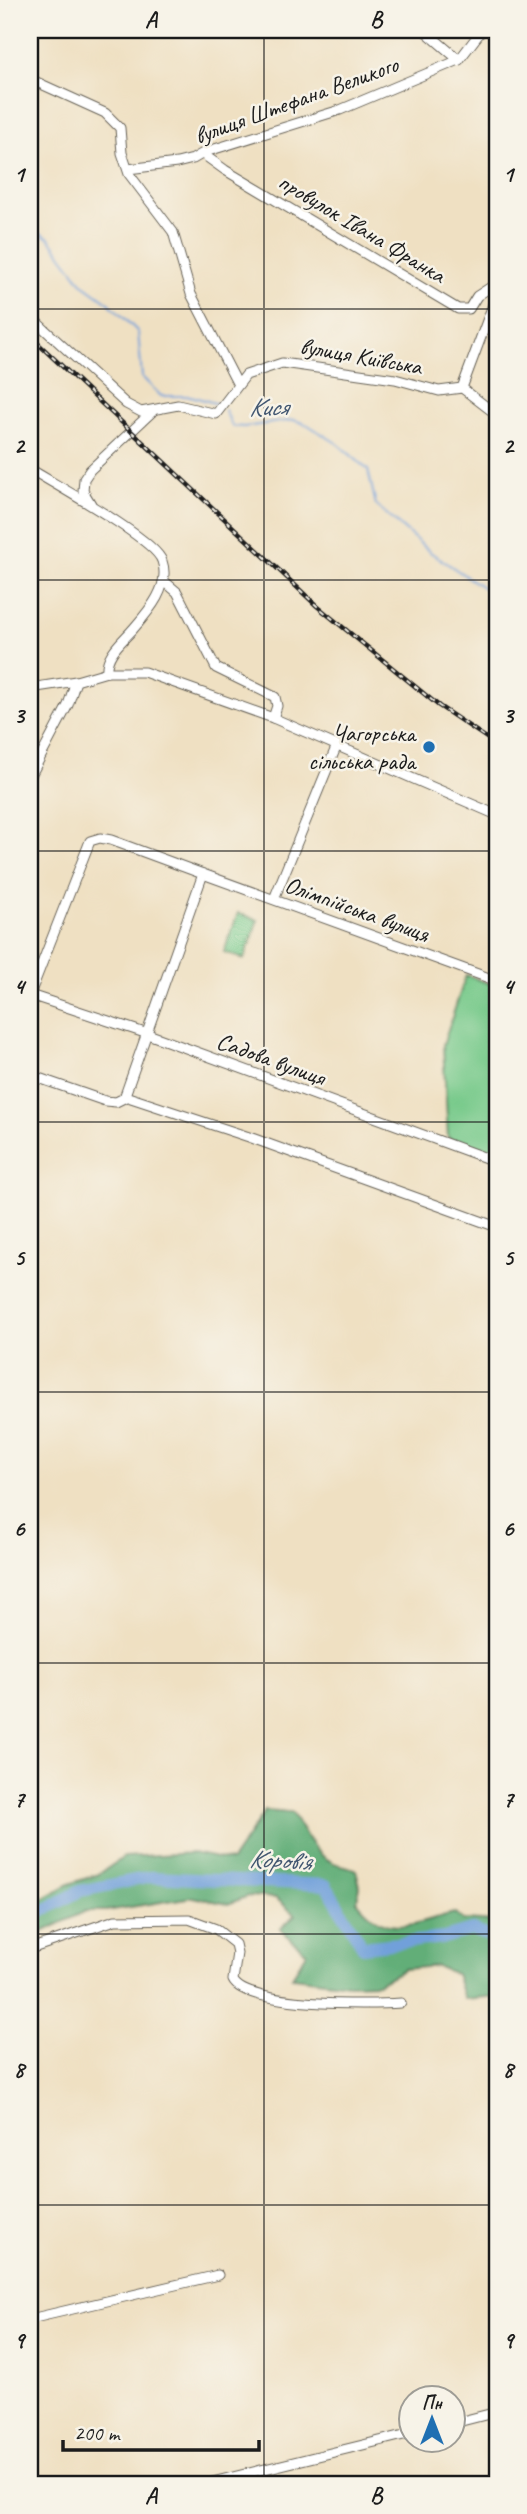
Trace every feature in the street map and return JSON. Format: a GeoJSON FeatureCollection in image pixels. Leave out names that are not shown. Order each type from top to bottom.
{"type":"FeatureCollection","features":[{"type":"Feature","properties":{"kind":"street"},"geometry":{"type":"LineString","coordinates":[[424,30],[458,60]]}},
{"type":"Feature","properties":{"kind":"street","name":"вулиця Штефана Великого"},"geometry":{"type":"LineString","coordinates":[[128,169],[193,159],[205,152],[340,110],[458,60],[482,30]]}},
{"type":"Feature","properties":{"kind":"street"},"geometry":{"type":"LineString","coordinates":[[30,79],[111,117],[122,132],[122,153],[134,183],[173,232],[191,294],[237,383],[218,412],[208,415],[178,405],[141,412],[129,407],[30,316]]}},
{"type":"Feature","properties":{"kind":"street","name":"провулок Івана Франка"},"geometry":{"type":"LineString","coordinates":[[205,152],[207,158],[225,170],[458,309],[469,309],[477,296],[497,283]]}},
{"type":"Feature","properties":{"kind":"street"},"geometry":{"type":"LineString","coordinates":[[497,294],[463,388],[497,415]]}},
{"type":"Feature","properties":{"kind":"street","name":"вулиця Київська"},"geometry":{"type":"LineString","coordinates":[[237,383],[261,368],[290,363],[352,375],[395,379],[439,391],[463,388]]}},
{"type":"Feature","properties":{"kind":"street"},"geometry":{"type":"LineString","coordinates":[[94,508],[83,491],[87,474],[152,411]]}},
{"type":"Feature","properties":{"kind":"street"},"geometry":{"type":"LineString","coordinates":[[30,469],[155,550],[163,562],[164,581],[151,609],[110,656],[107,673]]}},
{"type":"Feature","properties":{"kind":"street"},"geometry":{"type":"LineString","coordinates":[[164,581],[177,592],[216,667],[275,697],[277,706],[273,718]]}},
{"type":"Feature","properties":{"kind":"street"},"geometry":{"type":"LineString","coordinates":[[30,688],[107,673],[144,672],[273,718],[497,815]]}},
{"type":"Feature","properties":{"kind":"street"},"geometry":{"type":"LineString","coordinates":[[30,777],[68,705],[76,681]]}},
{"type":"Feature","properties":{"kind":"street"},"geometry":{"type":"LineString","coordinates":[[274,899],[337,745]]}},
{"type":"Feature","properties":{"kind":"street","name":"Олімпійська вулиця"},"geometry":{"type":"LineString","coordinates":[[90,841],[104,838],[497,981]]}},
{"type":"Feature","properties":{"kind":"street","name":"Садова вулиця"},"geometry":{"type":"LineString","coordinates":[[90,841],[30,995],[145,1033],[497,1162]]}},
{"type":"Feature","properties":{"kind":"street"},"geometry":{"type":"LineString","coordinates":[[30,1075],[108,1102],[119,1101],[125,1096],[145,1033],[204,874]]}},
{"type":"Feature","properties":{"kind":"street"},"geometry":{"type":"LineString","coordinates":[[125,1096],[249,1137],[497,1227]]}},
{"type":"Feature","properties":{"kind":"street"},"geometry":{"type":"LineString","coordinates":[[30,1949],[115,1920],[189,1919],[216,1929],[235,1944],[237,1953],[233,1980],[241,1989],[313,2004],[401,2003]]}},
{"type":"Feature","properties":{"kind":"street"},"geometry":{"type":"LineString","coordinates":[[30,2319],[218,2274]]}},
{"type":"Feature","properties":{"kind":"street"},"geometry":{"type":"LineString","coordinates":[[468,2419],[497,2412]]}},
{"type":"Feature","properties":{"kind":"street"},"geometry":{"type":"LineString","coordinates":[[204,2484],[398,2436]]}},
{"type":"Feature","properties":{"kind":"green space"},"geometry":{"type":"Polygon","coordinates":[[[238,913],[258,920],[244,959],[224,952],[238,913]]]}},
{"type":"Feature","properties":{"kind":"green space"},"geometry":{"type":"Polygon","coordinates":[[[466,975],[496,986],[497,1157],[448,1138],[443,1045],[466,975]]]}},
{"type":"Feature","properties":{"kind":"green space"},"geometry":{"type":"Polygon","coordinates":[[[265,1811],[292,1813],[318,1852],[333,1863],[356,1870],[360,1886],[357,1901],[380,1921],[402,1926],[455,1913],[464,1920],[497,1922],[497,1996],[464,1999],[456,1974],[436,1966],[404,1969],[378,1983],[349,1984],[292,1977],[307,1953],[280,1929],[295,1915],[276,1898],[249,1896],[228,1904],[193,1897],[106,1911],[86,1911],[30,1938],[30,1906],[69,1884],[99,1874],[124,1857],[193,1853],[231,1861],[265,1811]]]}},
{"type":"Feature","properties":{"kind":"waterway","name":"Кися"},"geometry":{"type":"LineString","coordinates":[[30,228],[49,238],[83,284],[108,302],[138,332],[142,377],[161,396],[191,396],[218,404]]}},
{"type":"Feature","properties":{"kind":"waterway","name":"Кися"},"geometry":{"type":"LineString","coordinates":[[225,410],[232,426],[244,427],[294,420],[308,425],[338,444],[368,470],[376,505],[430,552],[497,597]]}},
{"type":"Feature","properties":{"kind":"waterway","name":"Коровія"},"geometry":{"type":"LineString","coordinates":[[30,1918],[80,1891],[151,1877],[326,1885],[363,1947],[444,1938],[472,1930],[497,1939]]}},
{"type":"Feature","properties":{"kind":"railway"},"geometry":{"type":"LineString","coordinates":[[30,336],[317,606],[439,706],[497,745]]}},
{"type":"Feature","properties":{"kind":"place","name":"Чагорська сільська рада"},"geometry":{"type":"Point","coordinates":[429,747]}}]}
